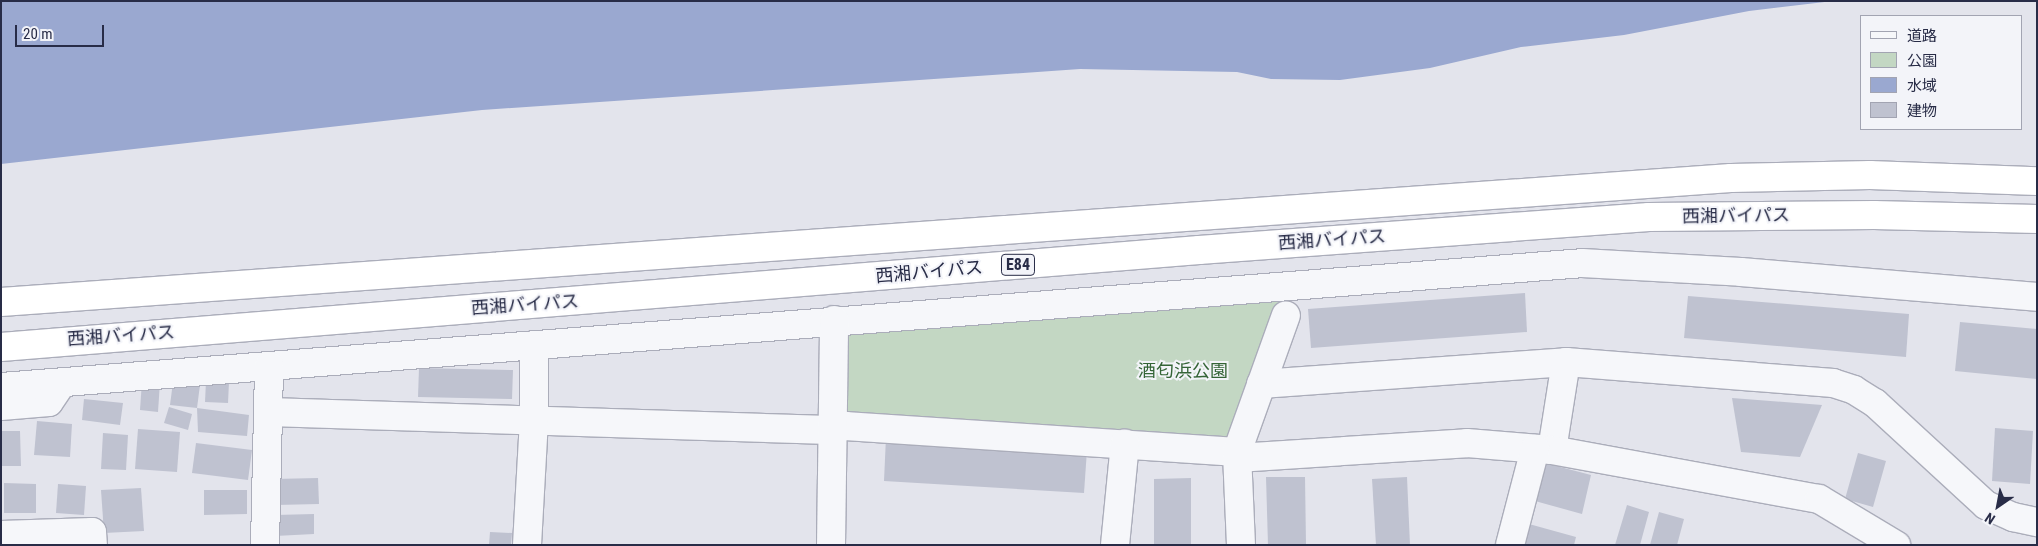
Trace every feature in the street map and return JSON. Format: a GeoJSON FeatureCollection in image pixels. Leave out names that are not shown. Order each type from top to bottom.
{"type":"FeatureCollection","features":[{"type":"Feature","properties":{"kind":"highway","name":"西湘バイパス"},"geometry":{"type":"LineString","coordinates":[[1,302],[1731,178],[1870,175],[2037,181]]}},
{"type":"Feature","properties":{"kind":"highway","name":"西湘バイパス"},"geometry":{"type":"LineString","coordinates":[[1,346],[1189,251],[1648,217],[1874,215],[2037,219]]}},
{"type":"Feature","properties":{"kind":"street"},"geometry":{"type":"LineString","coordinates":[[1,387],[834,320],[1582,263],[1741,272],[2037,297]]}},
{"type":"Feature","properties":{"kind":"street"},"geometry":{"type":"LineString","coordinates":[[1241,545],[1237,455],[1286,315]]}},
{"type":"Feature","properties":{"kind":"street"},"geometry":{"type":"LineString","coordinates":[[831,545],[830,430],[834,419],[834,320]]}},
{"type":"Feature","properties":{"kind":"street"},"geometry":{"type":"LineString","coordinates":[[527,545],[534,419],[534,345]]}},
{"type":"Feature","properties":{"kind":"street"},"geometry":{"type":"LineString","coordinates":[[1261,384],[1566,362],[1833,384],[1854,390],[1875,403],[1986,505],[2013,517],[2037,522]]}},
{"type":"Feature","properties":{"kind":"street"},"geometry":{"type":"LineString","coordinates":[[1510,545],[1543,449],[1566,362]]}},
{"type":"Feature","properties":{"kind":"street"},"geometry":{"type":"LineString","coordinates":[[265,545],[269,366]]}},
{"type":"Feature","properties":{"kind":"street"},"geometry":{"type":"LineString","coordinates":[[1,406],[50,402],[62,382]]}},
{"type":"Feature","properties":{"kind":"street"},"geometry":{"type":"LineString","coordinates":[[269,412],[534,419],[830,430],[845,426],[1125,443],[1237,455],[1467,444],[1543,449],[1818,499],[1896,545]]}},
{"type":"Feature","properties":{"kind":"street"},"geometry":{"type":"LineString","coordinates":[[1115,545],[1125,443]]}},
{"type":"Feature","properties":{"kind":"street"},"geometry":{"type":"LineString","coordinates":[[1,535],[92,532],[94,545]]}},
{"type":"Feature","properties":{"kind":"green space","name":"酒匂浜公園"},"geometry":{"type":"Polygon","coordinates":[[[1281,299],[1228,441],[843,414],[842,330],[1281,299]]]}},
{"type":"Feature","properties":{"kind":"water"},"geometry":{"type":"Polygon","coordinates":[[[1,1],[1833,1],[1749,11],[1624,35],[1521,47],[1430,68],[1340,80],[1271,79],[1237,72],[1080,69],[482,110],[1,164],[1,1]]]}},
{"type":"Feature","properties":{"kind":"building"},"geometry":{"type":"Polygon","coordinates":[[[1525,293],[1527,332],[1311,348],[1308,309],[1525,293]]]}},
{"type":"Feature","properties":{"kind":"building"},"geometry":{"type":"Polygon","coordinates":[[[1688,296],[1909,314],[1906,357],[1684,338],[1688,296]]]}},
{"type":"Feature","properties":{"kind":"building"},"geometry":{"type":"Polygon","coordinates":[[[1960,322],[2037,329],[2037,379],[1955,371],[1960,322]]]}},
{"type":"Feature","properties":{"kind":"building"},"geometry":{"type":"Polygon","coordinates":[[[419,368],[513,370],[512,399],[418,397],[419,368]]]}},
{"type":"Feature","properties":{"kind":"building"},"geometry":{"type":"Polygon","coordinates":[[[142,381],[160,382],[158,412],[140,410],[142,381]]]}},
{"type":"Feature","properties":{"kind":"building"},"geometry":{"type":"Polygon","coordinates":[[[206,381],[229,382],[228,403],[205,402],[206,381]]]}},
{"type":"Feature","properties":{"kind":"building"},"geometry":{"type":"Polygon","coordinates":[[[173,382],[200,385],[197,408],[170,405],[173,382]]]}},
{"type":"Feature","properties":{"kind":"building"},"geometry":{"type":"Polygon","coordinates":[[[1732,398],[1822,405],[1800,457],[1741,452],[1732,398]]]}},
{"type":"Feature","properties":{"kind":"building"},"geometry":{"type":"Polygon","coordinates":[[[84,399],[123,403],[120,425],[82,420],[84,399]]]}},
{"type":"Feature","properties":{"kind":"building"},"geometry":{"type":"Polygon","coordinates":[[[169,407],[192,414],[188,430],[164,423],[169,407]]]}},
{"type":"Feature","properties":{"kind":"building"},"geometry":{"type":"Polygon","coordinates":[[[197,408],[249,415],[247,436],[198,432],[197,408]]]}},
{"type":"Feature","properties":{"kind":"building"},"geometry":{"type":"Polygon","coordinates":[[[37,421],[72,424],[70,457],[34,455],[37,421]]]}},
{"type":"Feature","properties":{"kind":"building"},"geometry":{"type":"Polygon","coordinates":[[[1995,428],[2033,431],[2030,484],[1992,481],[1995,428]]]}},
{"type":"Feature","properties":{"kind":"building"},"geometry":{"type":"Polygon","coordinates":[[[138,429],[180,432],[177,472],[135,469],[138,429]]]}},
{"type":"Feature","properties":{"kind":"building"},"geometry":{"type":"Polygon","coordinates":[[[1,431],[20,431],[21,466],[1,466],[1,431]]]}},
{"type":"Feature","properties":{"kind":"building"},"geometry":{"type":"Polygon","coordinates":[[[103,433],[128,435],[126,470],[101,469],[103,433]]]}},
{"type":"Feature","properties":{"kind":"building"},"geometry":{"type":"Polygon","coordinates":[[[886,437],[1087,450],[1084,493],[884,481],[886,437]]]}},
{"type":"Feature","properties":{"kind":"building"},"geometry":{"type":"Polygon","coordinates":[[[196,443],[252,450],[248,480],[192,473],[196,443]]]}},
{"type":"Feature","properties":{"kind":"building"},"geometry":{"type":"Polygon","coordinates":[[[1858,453],[1886,461],[1873,507],[1845,499],[1858,453]]]}},
{"type":"Feature","properties":{"kind":"building"},"geometry":{"type":"Polygon","coordinates":[[[1545,463],[1591,475],[1582,514],[1535,501],[1545,463]]]}},
{"type":"Feature","properties":{"kind":"building"},"geometry":{"type":"Polygon","coordinates":[[[1266,477],[1305,477],[1306,545],[1268,545],[1266,477]]]}},
{"type":"Feature","properties":{"kind":"building"},"geometry":{"type":"Polygon","coordinates":[[[1407,477],[1410,545],[1376,545],[1372,479],[1407,477]]]}},
{"type":"Feature","properties":{"kind":"building"},"geometry":{"type":"Polygon","coordinates":[[[318,478],[319,504],[276,505],[274,479],[318,478]]]}},
{"type":"Feature","properties":{"kind":"building"},"geometry":{"type":"Polygon","coordinates":[[[1191,478],[1191,545],[1154,545],[1154,479],[1191,478]]]}},
{"type":"Feature","properties":{"kind":"building"},"geometry":{"type":"Polygon","coordinates":[[[4,483],[36,484],[36,513],[4,513],[4,483]]]}},
{"type":"Feature","properties":{"kind":"building"},"geometry":{"type":"Polygon","coordinates":[[[58,484],[86,486],[84,515],[56,513],[58,484]]]}},
{"type":"Feature","properties":{"kind":"building"},"geometry":{"type":"Polygon","coordinates":[[[141,488],[144,531],[104,533],[101,490],[141,488]]]}},
{"type":"Feature","properties":{"kind":"building"},"geometry":{"type":"Polygon","coordinates":[[[204,490],[247,490],[247,514],[204,515],[204,490]]]}},
{"type":"Feature","properties":{"kind":"building"},"geometry":{"type":"Polygon","coordinates":[[[1627,505],[1649,512],[1640,545],[1615,545],[1627,505]]]}},
{"type":"Feature","properties":{"kind":"building"},"geometry":{"type":"Polygon","coordinates":[[[1659,512],[1684,519],[1677,545],[1650,545],[1659,512]]]}},
{"type":"Feature","properties":{"kind":"building"},"geometry":{"type":"Polygon","coordinates":[[[314,514],[314,534],[275,536],[275,515],[314,514]]]}},
{"type":"Feature","properties":{"kind":"building"},"geometry":{"type":"Polygon","coordinates":[[[1529,524],[1576,537],[1574,545],[1524,545],[1529,524]]]}},
{"type":"Feature","properties":{"kind":"building"},"geometry":{"type":"Polygon","coordinates":[[[490,532],[512,533],[511,545],[489,545],[490,532]]]}}]}
